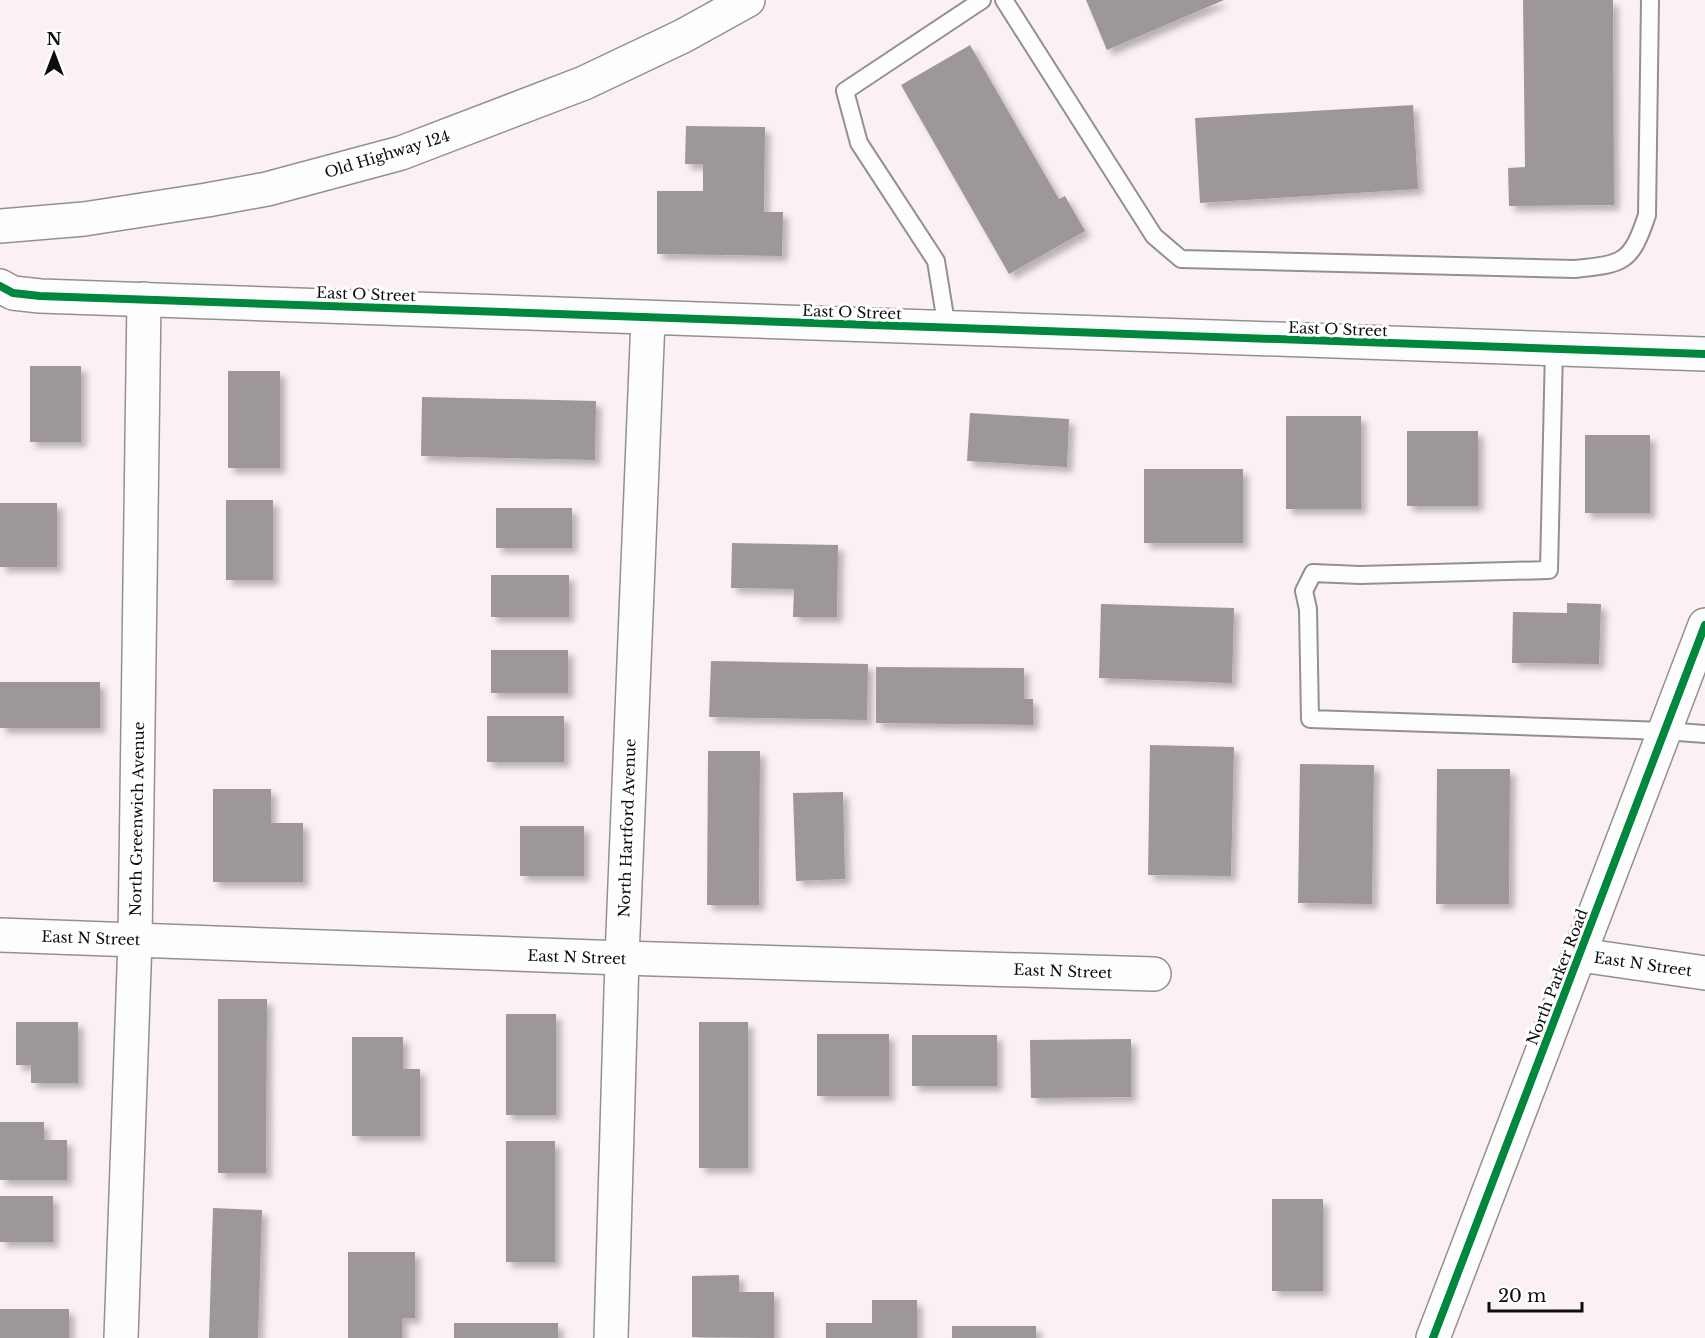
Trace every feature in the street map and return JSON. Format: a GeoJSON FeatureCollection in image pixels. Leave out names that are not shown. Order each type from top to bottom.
{"type":"FeatureCollection","features":[{"type":"Feature","properties":{"kind":"street","name":"Old Highway 124"},"geometry":{"type":"LineString","coordinates":[[0,226],[84,219],[247,192],[401,153],[584,83],[683,36],[748,0]]}},
{"type":"Feature","properties":{"kind":"street","name":"East O Street"},"geometry":{"type":"LineString","coordinates":[[0,286],[13,293],[39,296],[1705,354]]}},
{"type":"Feature","properties":{"kind":"street","name":"North Greenwich Avenue"},"geometry":{"type":"LineString","coordinates":[[122,1338],[135,940],[144,299]]}},
{"type":"Feature","properties":{"kind":"street","name":"North Hartford Avenue"},"geometry":{"type":"LineString","coordinates":[[611,1338],[622,958],[648,319]]}},
{"type":"Feature","properties":{"kind":"street","name":"North Parker Road"},"geometry":{"type":"LineString","coordinates":[[1433,1338],[1705,625]]}},
{"type":"Feature","properties":{"kind":"street","name":"East N Street"},"geometry":{"type":"LineString","coordinates":[[0,935],[622,958],[1154,974]]}},
{"type":"Feature","properties":{"kind":"street","name":"East N Street"},"geometry":{"type":"LineString","coordinates":[[1580,955],[1705,973]]}},
{"type":"Feature","properties":{"kind":"lane"},"geometry":{"type":"LineString","coordinates":[[947,329],[936,261],[859,143],[845,91],[982,0]]}},
{"type":"Feature","properties":{"kind":"lane"},"geometry":{"type":"LineString","coordinates":[[1004,0],[1154,236],[1181,259],[1575,269],[1602,266],[1627,258],[1638,242],[1647,215],[1650,0]]}},
{"type":"Feature","properties":{"kind":"lane"},"geometry":{"type":"LineString","coordinates":[[1554,349],[1549,570],[1360,575],[1313,573],[1304,591],[1308,609],[1311,719],[1705,734]]}},
{"type":"Feature","properties":{"kind":"building"},"geometry":{"type":"Polygon","coordinates":[[[1086,0],[1224,0],[1107,50],[1086,0]]]}},
{"type":"Feature","properties":{"kind":"building"},"geometry":{"type":"Polygon","coordinates":[[[1523,0],[1613,0],[1614,205],[1509,206],[1508,168],[1525,167],[1523,0]]]}},
{"type":"Feature","properties":{"kind":"building"},"geometry":{"type":"Polygon","coordinates":[[[970,45],[1059,199],[1065,196],[1085,231],[1009,274],[901,85],[970,45]]]}},
{"type":"Feature","properties":{"kind":"building"},"geometry":{"type":"Polygon","coordinates":[[[1413,105],[1418,189],[1200,203],[1195,118],[1413,105]]]}},
{"type":"Feature","properties":{"kind":"building"},"geometry":{"type":"Polygon","coordinates":[[[686,126],[765,127],[764,212],[783,212],[782,256],[657,254],[657,191],[703,191],[703,164],[685,164],[686,126]]]}},
{"type":"Feature","properties":{"kind":"building"},"geometry":{"type":"Polygon","coordinates":[[[30,366],[81,366],[81,442],[30,442],[30,366]]]}},
{"type":"Feature","properties":{"kind":"building"},"geometry":{"type":"Polygon","coordinates":[[[228,371],[280,371],[280,468],[228,468],[228,371]]]}},
{"type":"Feature","properties":{"kind":"building"},"geometry":{"type":"Polygon","coordinates":[[[422,397],[596,401],[595,460],[421,456],[422,397]]]}},
{"type":"Feature","properties":{"kind":"building"},"geometry":{"type":"Polygon","coordinates":[[[970,413],[1069,419],[1067,467],[967,461],[970,413]]]}},
{"type":"Feature","properties":{"kind":"building"},"geometry":{"type":"Polygon","coordinates":[[[1286,416],[1361,416],[1361,509],[1286,509],[1286,416]]]}},
{"type":"Feature","properties":{"kind":"building"},"geometry":{"type":"Polygon","coordinates":[[[1407,431],[1478,431],[1478,506],[1407,506],[1407,431]]]}},
{"type":"Feature","properties":{"kind":"building"},"geometry":{"type":"Polygon","coordinates":[[[1585,435],[1650,435],[1650,513],[1585,513],[1585,435]]]}},
{"type":"Feature","properties":{"kind":"building"},"geometry":{"type":"Polygon","coordinates":[[[1144,469],[1243,469],[1243,543],[1144,543],[1144,469]]]}},
{"type":"Feature","properties":{"kind":"building"},"geometry":{"type":"Polygon","coordinates":[[[226,500],[273,500],[273,580],[226,580],[226,500]]]}},
{"type":"Feature","properties":{"kind":"building"},"geometry":{"type":"Polygon","coordinates":[[[0,503],[57,503],[57,567],[0,567],[0,503]]]}},
{"type":"Feature","properties":{"kind":"building"},"geometry":{"type":"Polygon","coordinates":[[[496,508],[572,508],[572,548],[496,548],[496,508]]]}},
{"type":"Feature","properties":{"kind":"building"},"geometry":{"type":"Polygon","coordinates":[[[732,543],[838,545],[837,617],[793,617],[794,589],[731,588],[732,543]]]}},
{"type":"Feature","properties":{"kind":"building"},"geometry":{"type":"Polygon","coordinates":[[[491,575],[569,575],[569,617],[491,617],[491,575]]]}},
{"type":"Feature","properties":{"kind":"building"},"geometry":{"type":"Polygon","coordinates":[[[1567,603],[1601,604],[1599,664],[1512,663],[1513,612],[1567,613],[1567,603]]]}},
{"type":"Feature","properties":{"kind":"building"},"geometry":{"type":"Polygon","coordinates":[[[1101,604],[1234,608],[1232,683],[1099,678],[1101,604]]]}},
{"type":"Feature","properties":{"kind":"building"},"geometry":{"type":"Polygon","coordinates":[[[491,650],[568,650],[568,693],[491,693],[491,650]]]}},
{"type":"Feature","properties":{"kind":"building"},"geometry":{"type":"Polygon","coordinates":[[[711,661],[868,664],[867,720],[709,717],[711,661]]]}},
{"type":"Feature","properties":{"kind":"building"},"geometry":{"type":"Polygon","coordinates":[[[876,667],[1024,668],[1024,699],[1033,699],[1033,725],[876,723],[876,667]]]}},
{"type":"Feature","properties":{"kind":"building"},"geometry":{"type":"Polygon","coordinates":[[[0,682],[100,682],[100,728],[0,728],[0,682]]]}},
{"type":"Feature","properties":{"kind":"building"},"geometry":{"type":"Polygon","coordinates":[[[487,716],[564,716],[564,762],[487,762],[487,716]]]}},
{"type":"Feature","properties":{"kind":"building"},"geometry":{"type":"Polygon","coordinates":[[[1150,745],[1234,747],[1231,876],[1148,875],[1150,745]]]}},
{"type":"Feature","properties":{"kind":"building"},"geometry":{"type":"Polygon","coordinates":[[[708,751],[760,751],[759,905],[707,905],[708,751]]]}},
{"type":"Feature","properties":{"kind":"building"},"geometry":{"type":"Polygon","coordinates":[[[1300,764],[1374,765],[1372,904],[1298,903],[1300,764]]]}},
{"type":"Feature","properties":{"kind":"building"},"geometry":{"type":"Polygon","coordinates":[[[1437,769],[1510,769],[1509,904],[1436,904],[1437,769]]]}},
{"type":"Feature","properties":{"kind":"building"},"geometry":{"type":"Polygon","coordinates":[[[213,789],[271,789],[271,823],[303,823],[303,882],[213,882],[213,789]]]}},
{"type":"Feature","properties":{"kind":"building"},"geometry":{"type":"Polygon","coordinates":[[[843,792],[845,879],[796,881],[793,793],[843,792]]]}},
{"type":"Feature","properties":{"kind":"building"},"geometry":{"type":"Polygon","coordinates":[[[520,826],[584,826],[584,876],[520,876],[520,826]]]}},
{"type":"Feature","properties":{"kind":"building"},"geometry":{"type":"Polygon","coordinates":[[[218,999],[267,999],[266,1173],[218,1173],[218,999]]]}},
{"type":"Feature","properties":{"kind":"building"},"geometry":{"type":"Polygon","coordinates":[[[506,1014],[556,1014],[556,1115],[506,1115],[506,1014]]]}},
{"type":"Feature","properties":{"kind":"building"},"geometry":{"type":"Polygon","coordinates":[[[16,1022],[78,1022],[78,1083],[31,1083],[31,1065],[16,1065],[16,1022]]]}},
{"type":"Feature","properties":{"kind":"building"},"geometry":{"type":"Polygon","coordinates":[[[699,1022],[748,1022],[748,1168],[699,1168],[699,1022]]]}},
{"type":"Feature","properties":{"kind":"building"},"geometry":{"type":"Polygon","coordinates":[[[817,1034],[889,1034],[889,1096],[817,1096],[817,1034]]]}},
{"type":"Feature","properties":{"kind":"building"},"geometry":{"type":"Polygon","coordinates":[[[912,1035],[997,1035],[997,1086],[912,1086],[912,1035]]]}},
{"type":"Feature","properties":{"kind":"building"},"geometry":{"type":"Polygon","coordinates":[[[352,1037],[403,1037],[403,1069],[420,1069],[420,1136],[352,1136],[352,1037]]]}},
{"type":"Feature","properties":{"kind":"building"},"geometry":{"type":"Polygon","coordinates":[[[1131,1039],[1131,1097],[1031,1098],[1030,1040],[1131,1039]]]}},
{"type":"Feature","properties":{"kind":"building"},"geometry":{"type":"Polygon","coordinates":[[[0,1122],[44,1122],[44,1140],[67,1140],[67,1180],[0,1180],[0,1122]]]}},
{"type":"Feature","properties":{"kind":"building"},"geometry":{"type":"Polygon","coordinates":[[[506,1141],[555,1141],[555,1262],[506,1262],[506,1141]]]}},
{"type":"Feature","properties":{"kind":"building"},"geometry":{"type":"Polygon","coordinates":[[[0,1196],[53,1196],[53,1242],[0,1242],[0,1196]]]}},
{"type":"Feature","properties":{"kind":"building"},"geometry":{"type":"Polygon","coordinates":[[[1272,1199],[1323,1199],[1323,1291],[1272,1291],[1272,1199]]]}},
{"type":"Feature","properties":{"kind":"building"},"geometry":{"type":"Polygon","coordinates":[[[213,1208],[262,1210],[258,1338],[209,1338],[213,1208]]]}},
{"type":"Feature","properties":{"kind":"building"},"geometry":{"type":"Polygon","coordinates":[[[348,1252],[415,1252],[415,1318],[402,1318],[402,1338],[348,1338],[348,1252]]]}},
{"type":"Feature","properties":{"kind":"building"},"geometry":{"type":"Polygon","coordinates":[[[739,1275],[739,1292],[774,1292],[774,1338],[692,1337],[692,1276],[739,1275]]]}},
{"type":"Feature","properties":{"kind":"building"},"geometry":{"type":"Polygon","coordinates":[[[872,1300],[917,1300],[917,1338],[826,1338],[826,1323],[872,1323],[872,1300]]]}},
{"type":"Feature","properties":{"kind":"building"},"geometry":{"type":"Polygon","coordinates":[[[0,1309],[69,1309],[69,1338],[0,1338],[0,1309]]]}},
{"type":"Feature","properties":{"kind":"building"},"geometry":{"type":"Polygon","coordinates":[[[454,1323],[558,1323],[558,1338],[454,1338],[454,1323]]]}},
{"type":"Feature","properties":{"kind":"building"},"geometry":{"type":"Polygon","coordinates":[[[952,1326],[1036,1326],[1036,1338],[952,1338],[952,1326]]]}},
{"type":"Feature","properties":{"kind":"cycle path"},"geometry":{"type":"LineString","coordinates":[[0,286],[13,293],[40,296],[1705,354]]}},
{"type":"Feature","properties":{"kind":"cycle path"},"geometry":{"type":"LineString","coordinates":[[1433,1338],[1705,625]]}}]}
